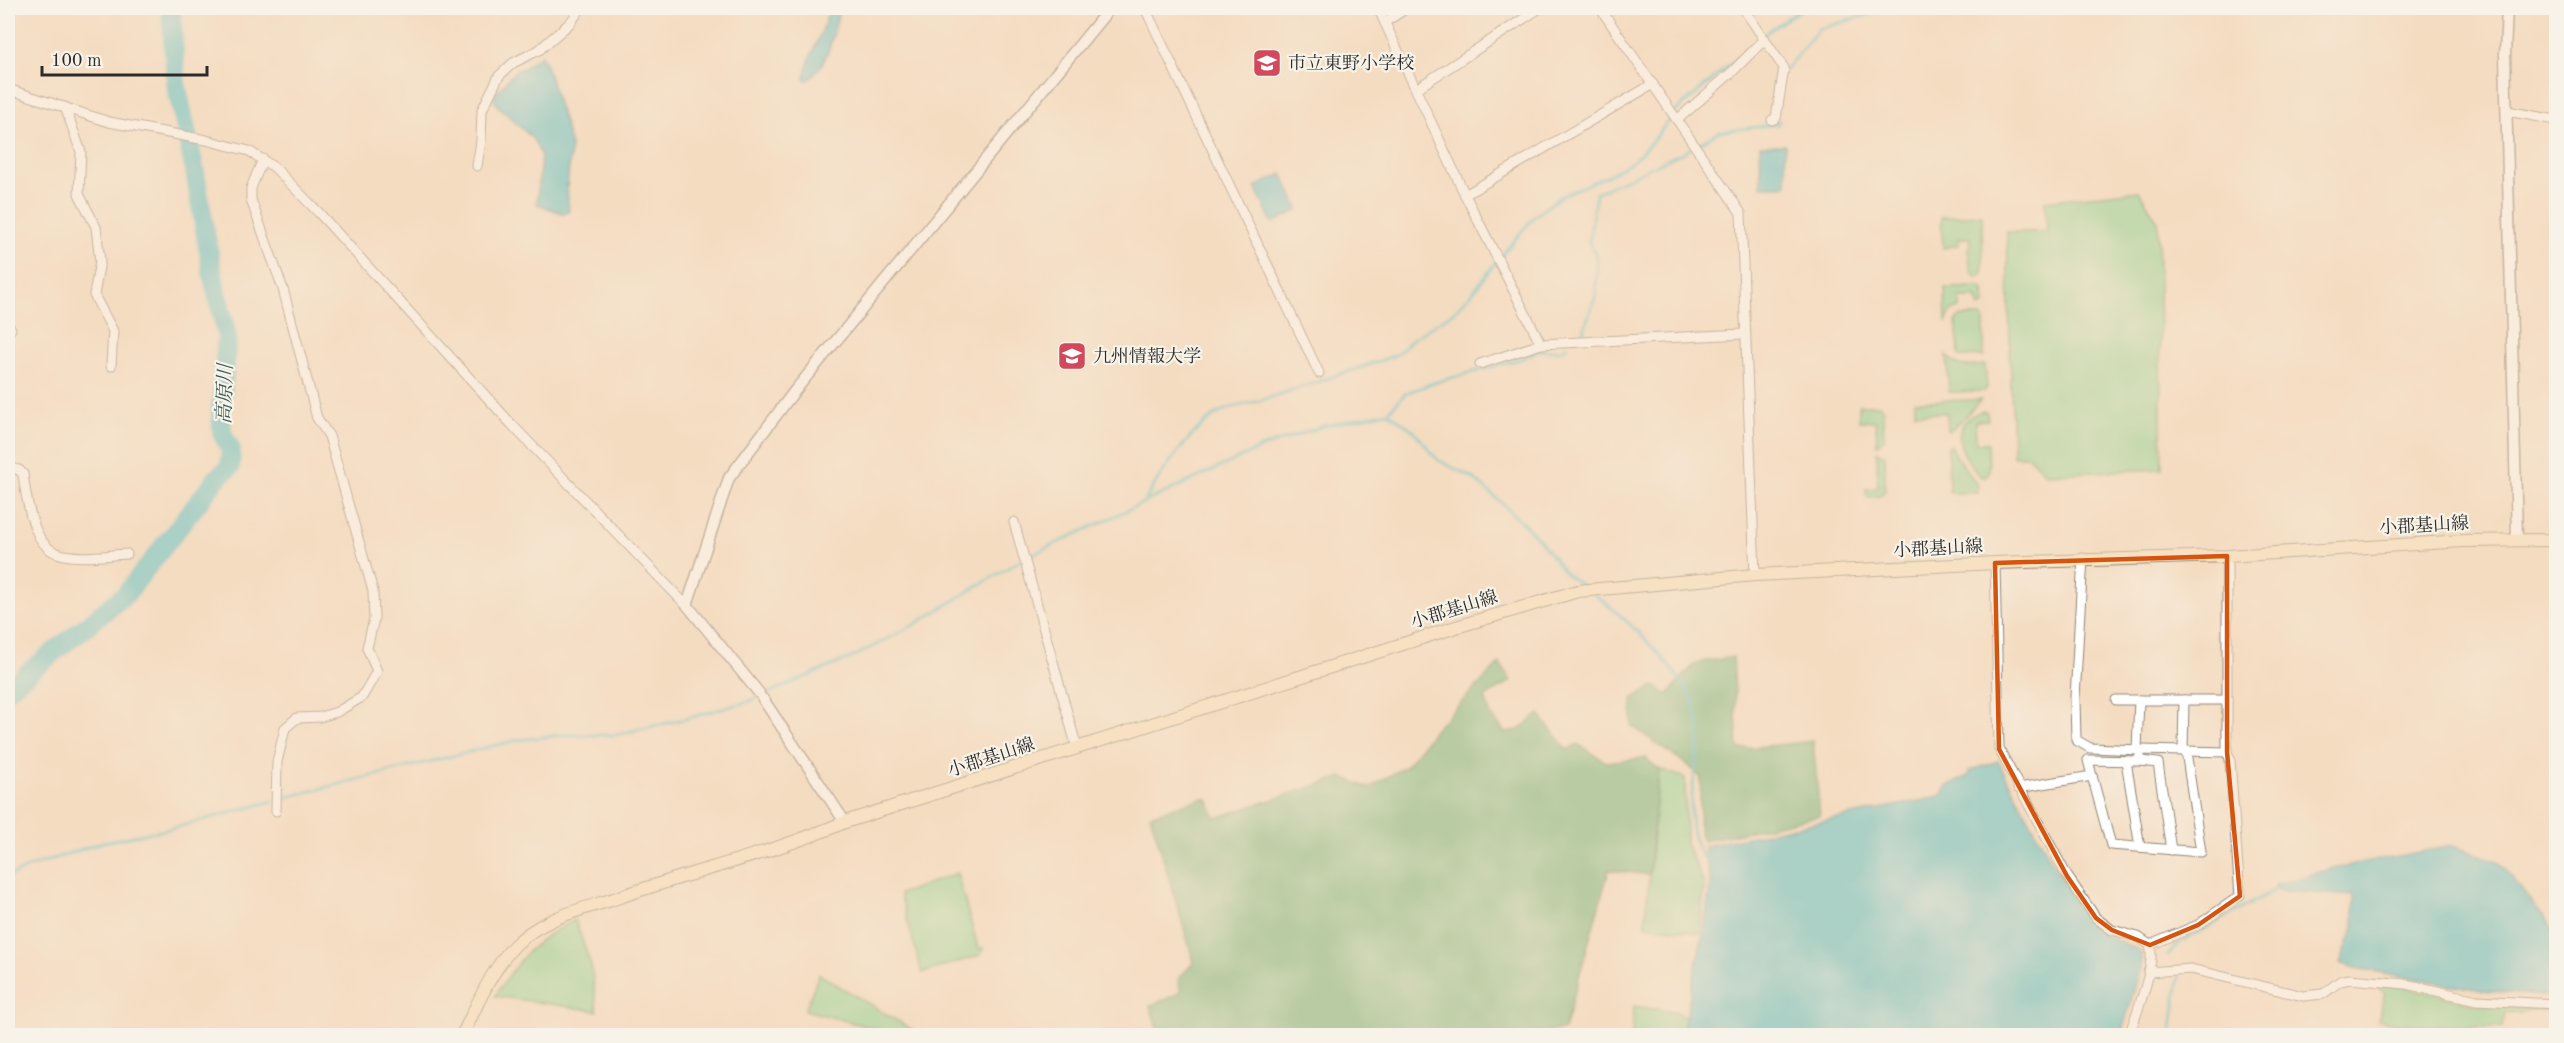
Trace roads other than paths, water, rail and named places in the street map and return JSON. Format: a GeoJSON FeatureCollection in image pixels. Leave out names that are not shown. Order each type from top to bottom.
{"type":"FeatureCollection","features":[{"type":"Feature","properties":{"kind":"main road","name":"小郡基山線"},"geometry":{"type":"LineString","coordinates":[[462,1035],[502,960],[516,944],[540,926],[676,877],[814,835],[844,822],[1456,627],[1579,591],[1755,575],[1995,562],[2227,555],[2517,539],[2556,540]]}},
{"type":"Feature","properties":{"kind":"street"},"geometry":{"type":"LineString","coordinates":[[477,166],[482,110],[500,76],[513,63],[539,50],[570,23],[581,8]]}},
{"type":"Feature","properties":{"kind":"street"},"geometry":{"type":"LineString","coordinates":[[844,822],[761,696],[687,605],[729,478],[794,393],[1110,8]]}},
{"type":"Feature","properties":{"kind":"street"},"geometry":{"type":"LineString","coordinates":[[1145,8],[1320,373]]}},
{"type":"Feature","properties":{"kind":"street"},"geometry":{"type":"LineString","coordinates":[[1378,8],[1465,195],[1541,344]]}},
{"type":"Feature","properties":{"kind":"street"},"geometry":{"type":"LineString","coordinates":[[1385,22],[1407,8]]}},
{"type":"Feature","properties":{"kind":"street"},"geometry":{"type":"LineString","coordinates":[[1416,89],[1540,8]]}},
{"type":"Feature","properties":{"kind":"street"},"geometry":{"type":"LineString","coordinates":[[1600,8],[1741,213],[1755,575]]}},
{"type":"Feature","properties":{"kind":"street"},"geometry":{"type":"LineString","coordinates":[[1743,8],[1784,68],[1776,118],[1772,120]]}},
{"type":"Feature","properties":{"kind":"street"},"geometry":{"type":"LineString","coordinates":[[2507,8],[2505,25],[2517,539]]}},
{"type":"Feature","properties":{"kind":"street"},"geometry":{"type":"LineString","coordinates":[[1677,120],[1732,72],[1765,39]]}},
{"type":"Feature","properties":{"kind":"street"},"geometry":{"type":"LineString","coordinates":[[1465,195],[1653,84]]}},
{"type":"Feature","properties":{"kind":"street"},"geometry":{"type":"LineString","coordinates":[[8,89],[109,122],[249,151],[275,168],[516,428],[704,624]]}},
{"type":"Feature","properties":{"kind":"street"},"geometry":{"type":"LineString","coordinates":[[65,108],[81,152],[79,194],[96,227],[100,261],[94,295],[113,331],[111,366]]}},
{"type":"Feature","properties":{"kind":"street"},"geometry":{"type":"LineString","coordinates":[[2507,111],[2556,120]]}},
{"type":"Feature","properties":{"kind":"street"},"geometry":{"type":"LineString","coordinates":[[263,159],[251,188],[251,200],[273,258],[317,418],[329,436],[367,570],[375,608],[367,648],[377,671],[362,697],[337,712],[320,717],[297,718],[285,728],[277,762],[276,811]]}},
{"type":"Feature","properties":{"kind":"street"},"geometry":{"type":"LineString","coordinates":[[1480,364],[1541,344],[1744,334]]}},
{"type":"Feature","properties":{"kind":"street"},"geometry":{"type":"LineString","coordinates":[[8,467],[19,470],[23,474],[31,516],[38,534],[55,553],[66,555],[127,554]]}},
{"type":"Feature","properties":{"kind":"street"},"geometry":{"type":"LineString","coordinates":[[1014,522],[1077,748]]}},
{"type":"Feature","properties":{"kind":"street"},"geometry":{"type":"LineString","coordinates":[[2150,945],[2198,925],[2240,896],[2231,771],[2227,752],[2227,555]]}},
{"type":"Feature","properties":{"kind":"street"},"geometry":{"type":"LineString","coordinates":[[2083,558],[2075,698],[2076,740],[2090,748],[2227,752]]}},
{"type":"Feature","properties":{"kind":"street"},"geometry":{"type":"LineString","coordinates":[[1995,562],[1999,749],[2067,876],[2096,918],[2112,930],[2138,937],[2150,945],[2152,953],[2148,972],[2129,1035]]}},
{"type":"Feature","properties":{"kind":"street"},"geometry":{"type":"LineString","coordinates":[[2116,700],[2227,700]]}},
{"type":"Feature","properties":{"kind":"street"},"geometry":{"type":"LineString","coordinates":[[2139,700],[2140,761]]}},
{"type":"Feature","properties":{"kind":"street"},"geometry":{"type":"LineString","coordinates":[[2171,850],[2158,762],[2088,760],[2111,845],[2171,850],[2201,852],[2185,751],[2184,700]]}},
{"type":"Feature","properties":{"kind":"street"},"geometry":{"type":"LineString","coordinates":[[2126,761],[2140,847]]}},
{"type":"Feature","properties":{"kind":"street"},"geometry":{"type":"LineString","coordinates":[[2018,788],[2092,776]]}},
{"type":"Feature","properties":{"kind":"street"},"geometry":{"type":"LineString","coordinates":[[2148,972],[2191,969],[2303,996],[2323,994],[2340,981],[2350,979],[2406,984],[2477,1000],[2556,1004]]}},
{"type":"Feature","properties":{"kind":"water"},"geometry":{"type":"Polygon","coordinates":[[[829,8],[839,8],[833,37],[820,66],[807,81],[805,79],[806,70],[829,8]]]}},
{"type":"Feature","properties":{"kind":"water"},"geometry":{"type":"Polygon","coordinates":[[[541,55],[571,145],[567,188],[569,211],[564,214],[537,204],[541,156],[533,139],[496,104],[493,97],[515,71],[541,55]]]}},
{"type":"Feature","properties":{"kind":"water"},"geometry":{"type":"Polygon","coordinates":[[[1760,145],[1785,145],[1786,186],[1761,186],[1760,145]]]}},
{"type":"Feature","properties":{"kind":"water"},"geometry":{"type":"Polygon","coordinates":[[[1282,174],[1299,210],[1272,223],[1255,187],[1282,174]]]}},
{"type":"Feature","properties":{"kind":"water"},"geometry":{"type":"Polygon","coordinates":[[[1998,761],[2052,862],[2084,914],[2100,933],[2135,948],[2141,953],[2141,967],[2121,1035],[1682,1036],[1706,917],[1710,882],[1704,846],[1928,799],[1944,794],[1946,787],[1968,776],[1969,771],[1998,761]]]}},
{"type":"Feature","properties":{"kind":"water"},"geometry":{"type":"Polygon","coordinates":[[[2452,846],[2498,861],[2555,931],[2556,995],[2549,997],[2481,990],[2355,968],[2340,963],[2354,927],[2354,896],[2276,890],[2275,885],[2333,868],[2452,846]]]}},
{"type":"Feature","properties":{"kind":"waterway","name":"高原川"},"geometry":{"type":"LineString","coordinates":[[8,689],[126,594],[219,476],[230,467],[231,450],[222,433],[221,408],[227,336],[213,277],[195,172],[176,83],[171,8]]}},
{"type":"Feature","properties":{"kind":"waterway"},"geometry":{"type":"LineString","coordinates":[[1500,257],[1535,216],[1561,196],[1609,175],[1634,160],[1657,136],[1674,113],[1767,32],[1803,8]]}},
{"type":"Feature","properties":{"kind":"waterway"},"geometry":{"type":"LineString","coordinates":[[1786,69],[1819,29],[1876,12]]}},
{"type":"Feature","properties":{"kind":"waterway"},"geometry":{"type":"LineString","coordinates":[[1575,339],[1583,332],[1596,295],[1597,257],[1589,242],[1596,193],[1690,149],[1719,132],[1778,124],[1779,120]]}},
{"type":"Feature","properties":{"kind":"waterway"},"geometry":{"type":"LineString","coordinates":[[1146,499],[1180,449],[1214,416],[1230,408],[1260,401],[1396,355],[1414,338],[1455,311],[1496,262]]}},
{"type":"Feature","properties":{"kind":"waterway"},"geometry":{"type":"LineString","coordinates":[[1027,557],[1263,447],[1324,426],[1388,412],[1406,393],[1433,383],[1521,359],[1539,350],[1561,351],[1567,346]]}},
{"type":"Feature","properties":{"kind":"waterway"},"geometry":{"type":"LineString","coordinates":[[1388,412],[1414,431],[1438,460],[1473,478],[1503,504],[1538,538],[1566,574],[1584,587]]}},
{"type":"Feature","properties":{"kind":"waterway"},"geometry":{"type":"LineString","coordinates":[[279,799],[517,740],[564,735],[614,735],[750,701],[855,656],[910,627],[1021,560]]}},
{"type":"Feature","properties":{"kind":"waterway"},"geometry":{"type":"LineString","coordinates":[[1594,594],[1637,631],[1667,664],[1690,696],[1696,710],[1699,728],[1691,824],[1695,842],[1704,858],[1708,859]]}},
{"type":"Feature","properties":{"kind":"waterway"},"geometry":{"type":"LineString","coordinates":[[8,877],[29,867],[103,842],[170,829],[273,801]]}},
{"type":"Feature","properties":{"kind":"waterway"},"geometry":{"type":"LineString","coordinates":[[2168,955],[2178,944],[2278,888]]}},
{"type":"Feature","properties":{"kind":"waterway"},"geometry":{"type":"LineString","coordinates":[[2171,1036],[2179,977]]}},
{"type":"Feature","properties":{"kind":"place","name":"市立東野小学校"},"geometry":{"type":"Point","coordinates":[1267,63]}},
{"type":"Feature","properties":{"kind":"place","name":"九州情報大学"},"geometry":{"type":"Point","coordinates":[1072,356]}}]}
